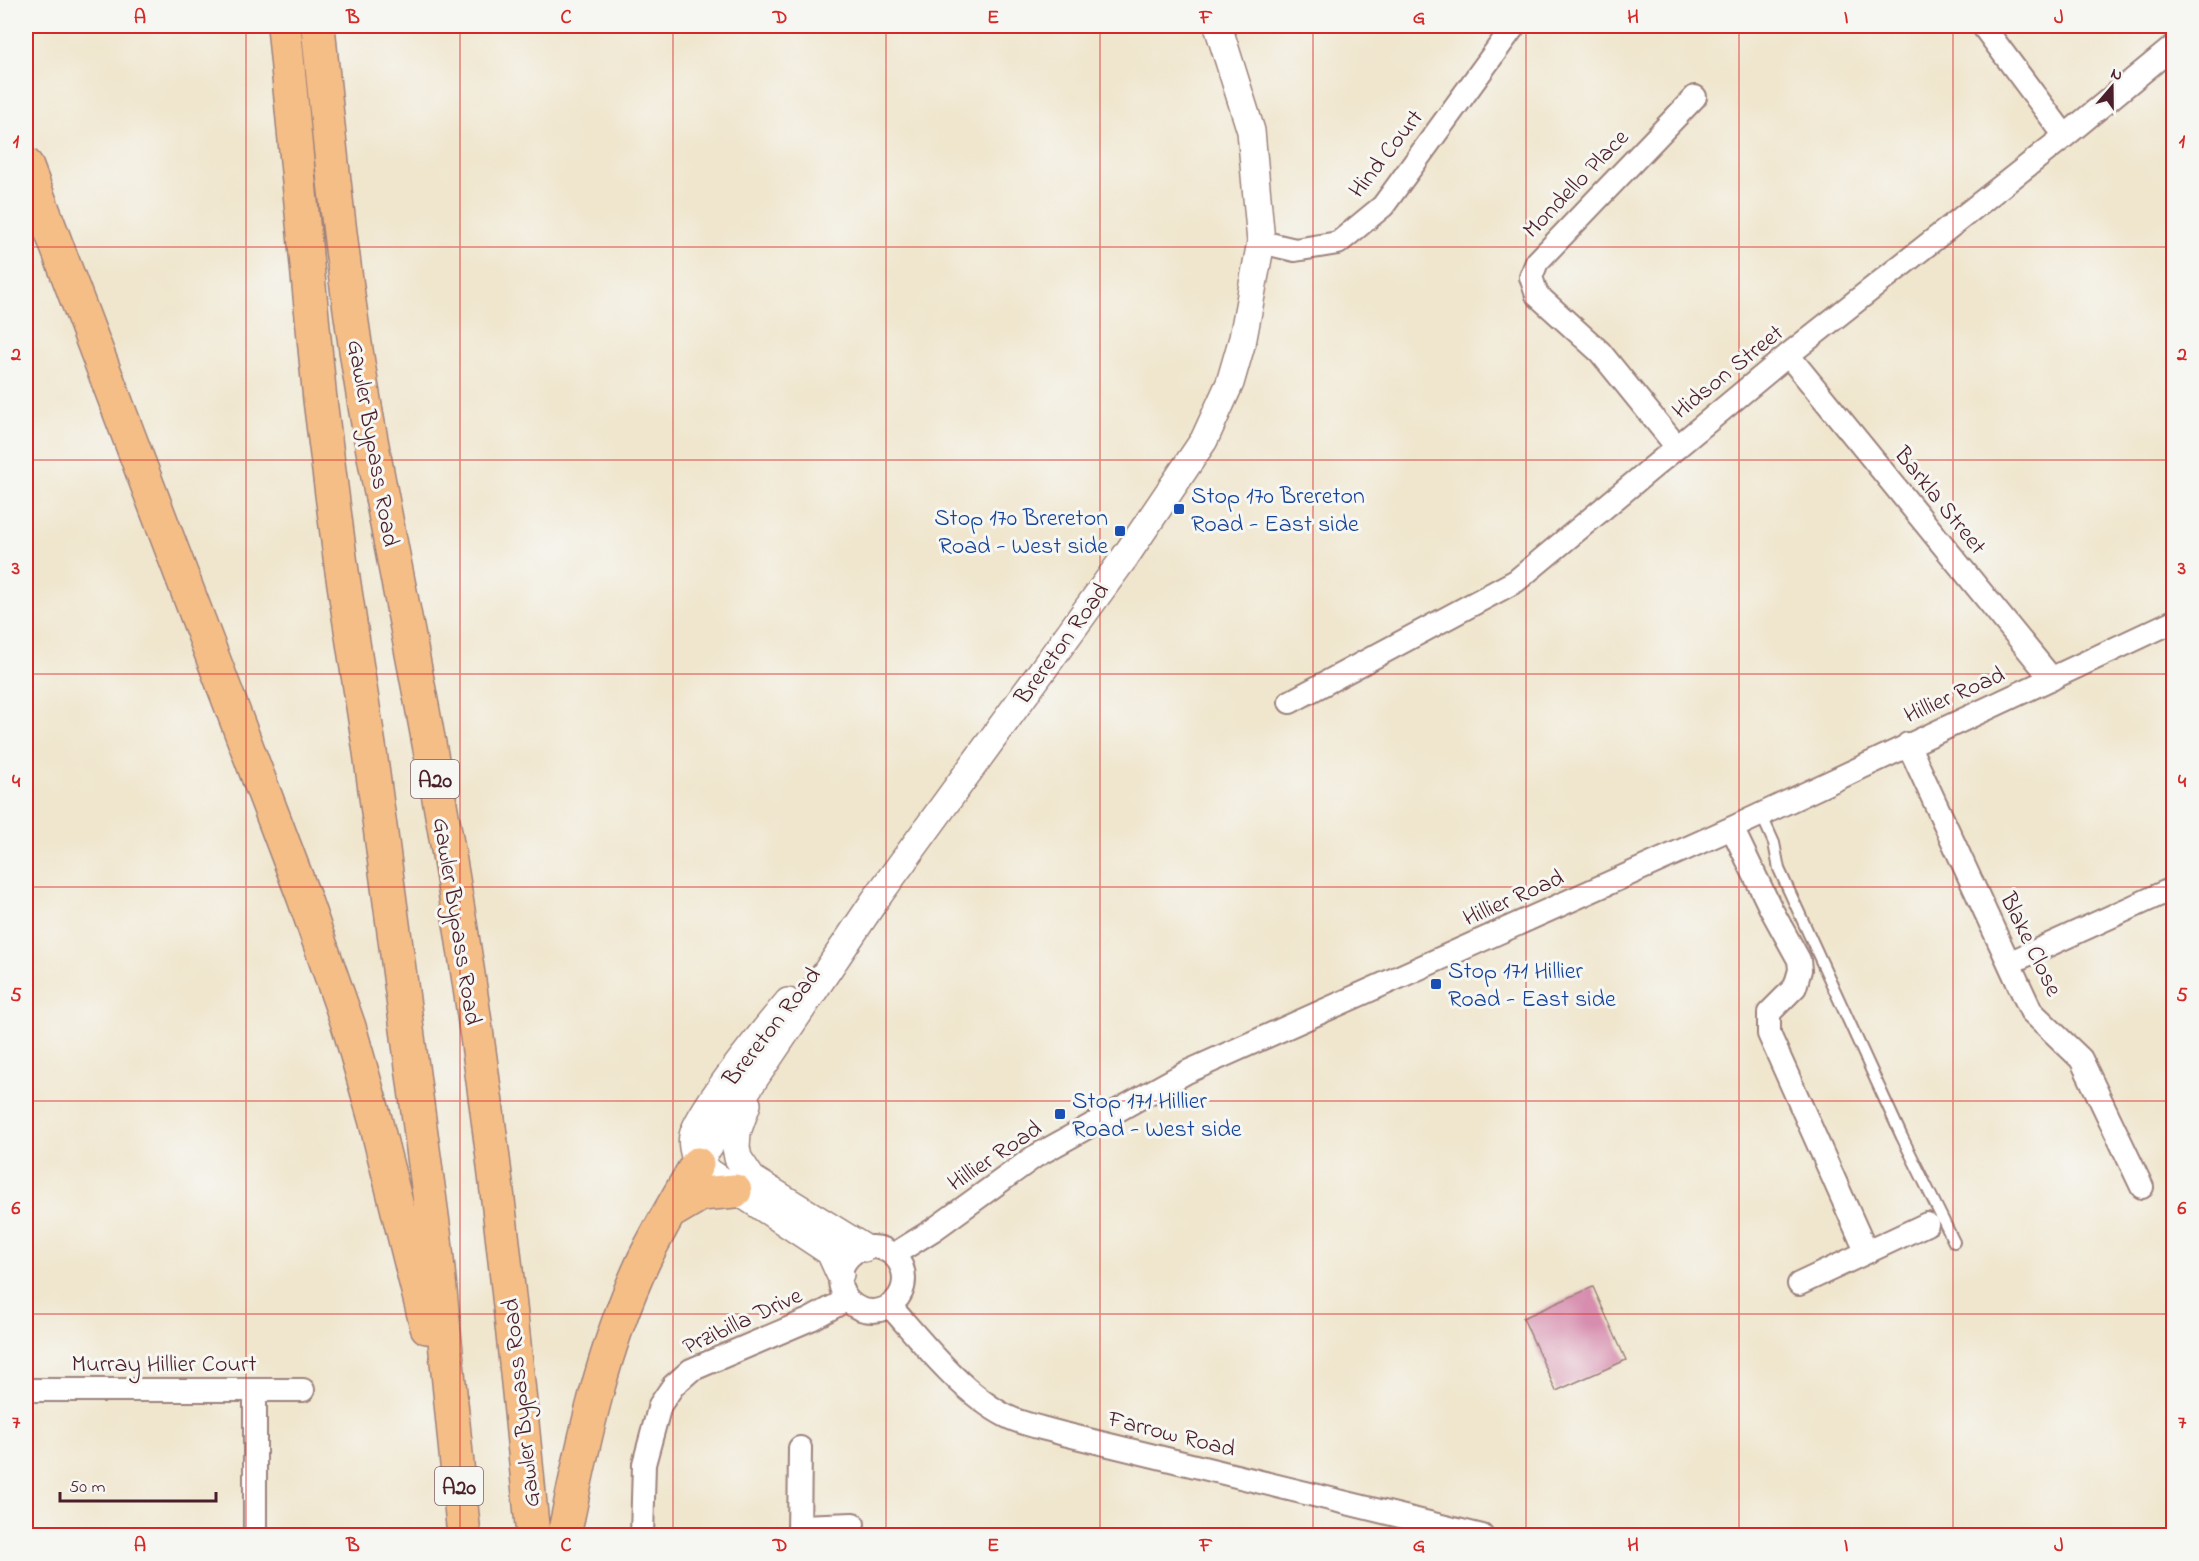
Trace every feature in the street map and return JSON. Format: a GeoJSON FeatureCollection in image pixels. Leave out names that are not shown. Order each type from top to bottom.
{"type":"FeatureCollection","features":[{"type":"Feature","properties":{"kind":"highway","name":"Gawler Bypass Road"},"geometry":{"type":"LineString","coordinates":[[284,26],[294,148],[323,424],[424,1156],[464,1536]]}},
{"type":"Feature","properties":{"kind":"highway","name":"Gawler Bypass Road"},"geometry":{"type":"LineString","coordinates":[[318,26],[350,309],[369,426],[455,892],[479,1053],[502,1229],[533,1536]]}},
{"type":"Feature","properties":{"kind":"highway"},"geometry":{"type":"LineString","coordinates":[[26,165],[300,887],[349,1028],[375,1119],[455,1436]]}},
{"type":"Feature","properties":{"kind":"highway"},"geometry":{"type":"LineString","coordinates":[[564,1536],[587,1423],[619,1324],[644,1261],[697,1164]]}},
{"type":"Feature","properties":{"kind":"highway"},"geometry":{"type":"LineString","coordinates":[[669,1213],[700,1194],[735,1191]]}},
{"type":"Feature","properties":{"kind":"street","name":"Brereton Road"},"geometry":{"type":"LineString","coordinates":[[697,1164],[875,900],[1125,557],[1204,440],[1230,383],[1244,338],[1261,242],[1251,131],[1218,26]]}},
{"type":"Feature","properties":{"kind":"street","name":"Hind Court"},"geometry":{"type":"LineString","coordinates":[[1261,242],[1295,250],[1338,243],[1383,206],[1514,26]]}},
{"type":"Feature","properties":{"kind":"street"},"geometry":{"type":"LineString","coordinates":[[1983,26],[2065,136]]}},
{"type":"Feature","properties":{"kind":"street","name":"Hidson Street"},"geometry":{"type":"LineString","coordinates":[[1290,702],[1516,581],[1788,355],[2065,136],[2174,46]]}},
{"type":"Feature","properties":{"kind":"street","name":"Mondello Place"},"geometry":{"type":"LineString","coordinates":[[1677,447],[1600,352],[1537,295],[1531,277],[1537,262],[1695,97]]}},
{"type":"Feature","properties":{"kind":"street","name":"Barkla Street"},"geometry":{"type":"LineString","coordinates":[[1788,355],[2052,679]]}},
{"type":"Feature","properties":{"kind":"street","name":"Hillier Road"},"geometry":{"type":"LineString","coordinates":[[893,1255],[933,1230],[1034,1157],[1187,1072],[1732,828],[2174,621]]}},
{"type":"Feature","properties":{"kind":"street","name":"Blake Close"},"geometry":{"type":"LineString","coordinates":[[1908,744],[2031,1011],[2081,1059],[2142,1187]]}},
{"type":"Feature","properties":{"kind":"street"},"geometry":{"type":"LineString","coordinates":[[1732,828],[1771,909],[1799,960],[1800,970],[1795,987],[1769,1013],[1769,1034],[1866,1251]]}},
{"type":"Feature","properties":{"kind":"street"},"geometry":{"type":"LineString","coordinates":[[2009,963],[2174,888]]}},
{"type":"Feature","properties":{"kind":"street","name":"Brereton Road"},"geometry":{"type":"LineString","coordinates":[[697,1164],[693,1136],[714,1099],[758,1036],[875,900]]}},
{"type":"Feature","properties":{"kind":"street","name":"Brereton Road"},"geometry":{"type":"LineString","coordinates":[[765,1062],[737,1132],[736,1147],[743,1168],[752,1179],[864,1248]]}},
{"type":"Feature","properties":{"kind":"street"},"geometry":{"type":"LineString","coordinates":[[697,1164],[830,1252],[843,1287],[862,1311],[882,1311],[890,1306],[898,1300],[905,1281],[900,1262],[893,1255],[884,1249],[864,1248],[848,1257],[843,1287]]}},
{"type":"Feature","properties":{"kind":"street"},"geometry":{"type":"LineString","coordinates":[[1798,1284],[1927,1224]]}},
{"type":"Feature","properties":{"kind":"street","name":"Przibilla Drive"},"geometry":{"type":"LineString","coordinates":[[642,1536],[644,1464],[660,1405],[674,1386],[691,1370],[811,1318],[843,1287]]}},
{"type":"Feature","properties":{"kind":"street","name":"Farrow Road"},"geometry":{"type":"LineString","coordinates":[[890,1306],[931,1353],[974,1393],[1006,1416],[1064,1434],[1482,1536]]}},
{"type":"Feature","properties":{"kind":"street","name":"Murray Hillier Court"},"geometry":{"type":"LineString","coordinates":[[26,1389],[303,1390]]}},
{"type":"Feature","properties":{"kind":"street"},"geometry":{"type":"LineString","coordinates":[[255,1390],[255,1536]]}},
{"type":"Feature","properties":{"kind":"street"},"geometry":{"type":"LineString","coordinates":[[800,1448],[799,1531],[853,1524]]}},
{"type":"Feature","properties":{"kind":"lane"},"geometry":{"type":"LineString","coordinates":[[1761,814],[1774,843],[1779,869],[1902,1137],[1954,1242]]}},
{"type":"Feature","properties":{"kind":"building"},"geometry":{"type":"Polygon","coordinates":[[[1593,1287],[1626,1360],[1556,1391],[1523,1318],[1593,1287]]]}},
{"type":"Feature","properties":{"kind":"place","name":"Stop 170 Brereton Road - East side"},"geometry":{"type":"Point","coordinates":[1179,509]}},
{"type":"Feature","properties":{"kind":"place","name":"Stop 170 Brereton Road - West side"},"geometry":{"type":"Point","coordinates":[1120,531]}},
{"type":"Feature","properties":{"kind":"place","name":"Stop 171 Hillier Road - East side"},"geometry":{"type":"Point","coordinates":[1436,984]}},
{"type":"Feature","properties":{"kind":"place","name":"Stop 171 Hillier Road - West side"},"geometry":{"type":"Point","coordinates":[1060,1114]}}]}
